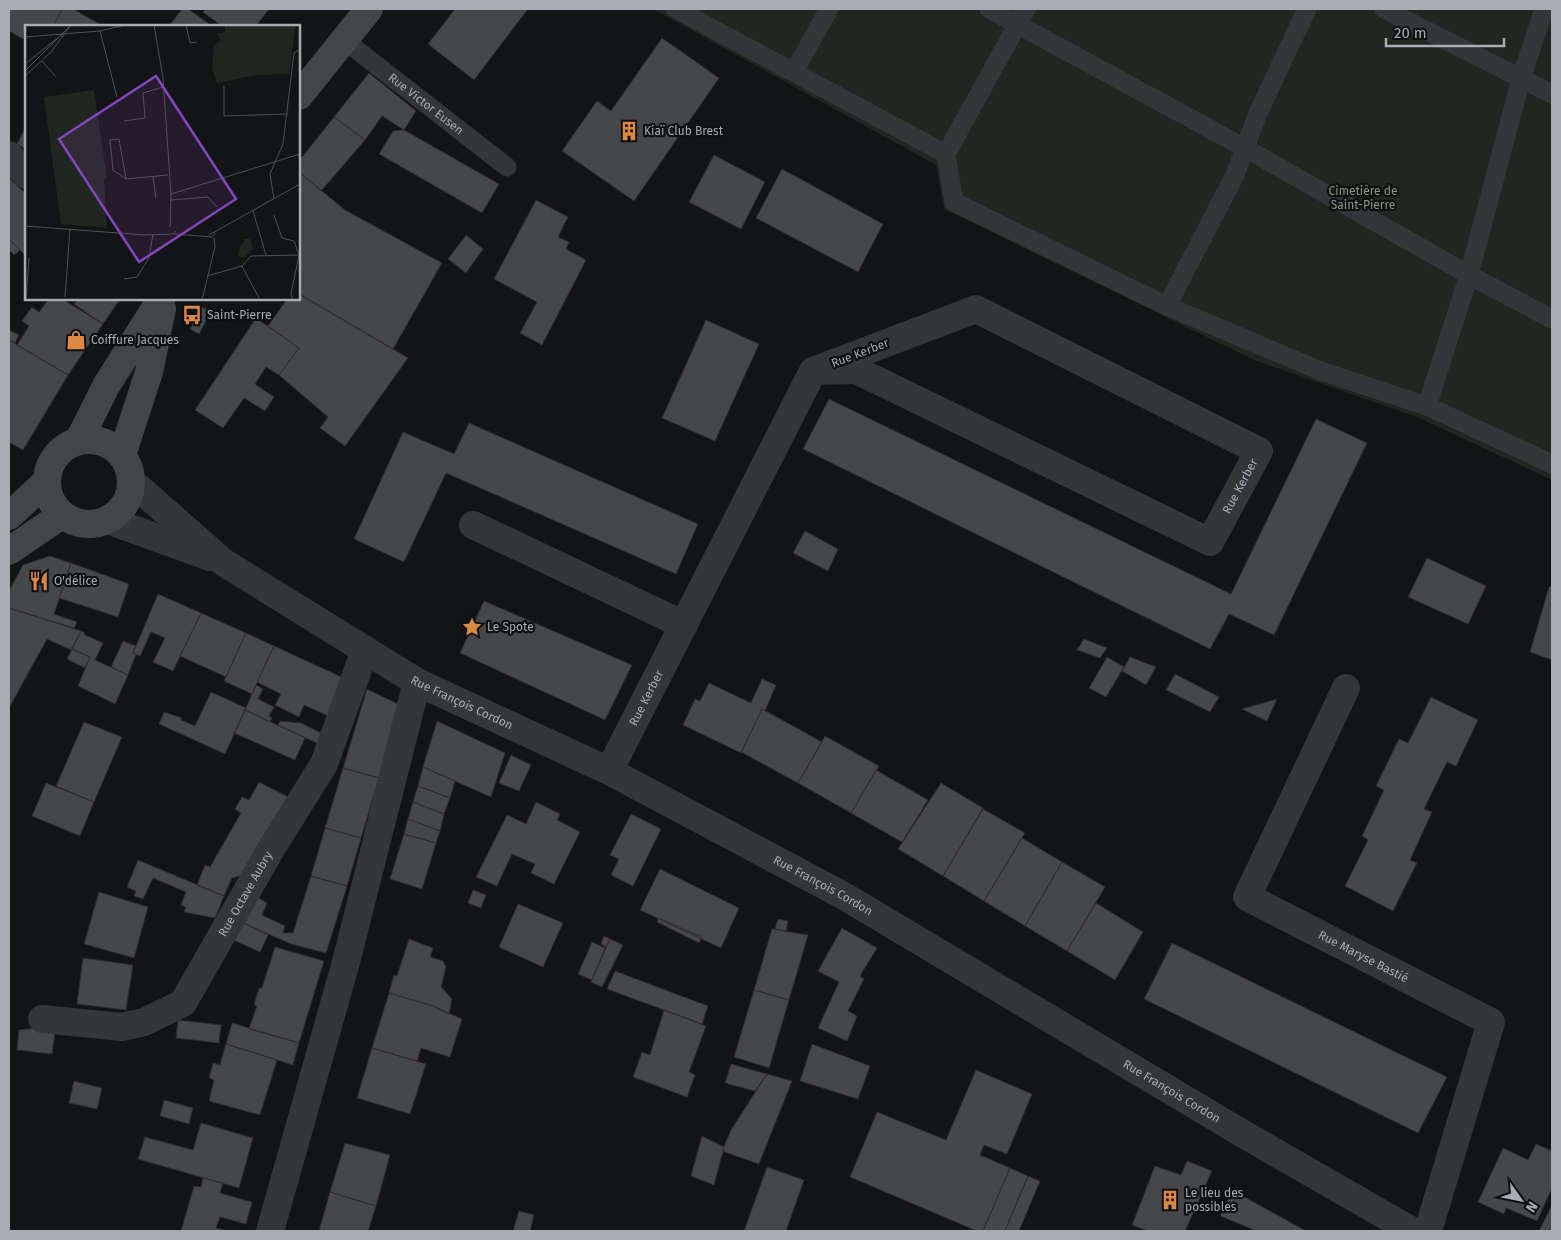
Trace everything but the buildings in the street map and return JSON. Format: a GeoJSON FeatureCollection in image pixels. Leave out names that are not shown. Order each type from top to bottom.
{"type":"FeatureCollection","features":[{"type":"Feature","properties":{"kind":"main road"},"geometry":{"type":"LineString","coordinates":[[300,95],[369,9]]}},
{"type":"Feature","properties":{"kind":"main road"},"geometry":{"type":"LineString","coordinates":[[79,440],[106,386],[162,300]]}},
{"type":"Feature","properties":{"kind":"main road"},"geometry":{"type":"LineString","coordinates":[[122,455],[149,372],[163,300]]}},
{"type":"Feature","properties":{"kind":"main road"},"geometry":{"type":"LineString","coordinates":[[79,440],[103,441],[113,446],[122,455],[129,467],[131,480],[125,503],[108,520],[85,524],[62,515],[54,506],[48,494],[46,482],[49,468],[55,455],[66,446],[79,440]]}},
{"type":"Feature","properties":{"kind":"main road"},"geometry":{"type":"LineString","coordinates":[[9,516],[46,482]]}},
{"type":"Feature","properties":{"kind":"main road"},"geometry":{"type":"LineString","coordinates":[[9,551],[62,515]]}},
{"type":"Feature","properties":{"kind":"street"},"geometry":{"type":"LineString","coordinates":[[9,155],[25,174]]}},
{"type":"Feature","properties":{"kind":"street","name":"Rue Kerber"},"geometry":{"type":"LineString","coordinates":[[609,771],[813,371],[976,309],[1259,451],[1210,542],[856,370],[813,371]]}},
{"type":"Feature","properties":{"kind":"street","name":"Rue François Cordon"},"geometry":{"type":"LineString","coordinates":[[131,480],[223,562],[417,682],[609,771],[844,896],[1246,1135],[1412,1231]]}},
{"type":"Feature","properties":{"kind":"street","name":"Rue François Cordon"},"geometry":{"type":"LineString","coordinates":[[108,520],[223,562]]}},
{"type":"Feature","properties":{"kind":"street"},"geometry":{"type":"LineString","coordinates":[[473,525],[684,625]]}},
{"type":"Feature","properties":{"kind":"street","name":"Rue Octave Aubry"},"geometry":{"type":"LineString","coordinates":[[42,1019],[122,1027],[144,1022],[183,1003],[271,849],[324,764],[365,650]]}},
{"type":"Feature","properties":{"kind":"street"},"geometry":{"type":"LineString","coordinates":[[270,1231],[346,962],[417,682]]}},
{"type":"Feature","properties":{"kind":"street","name":"Rue Maryse Bastié"},"geometry":{"type":"LineString","coordinates":[[1346,688],[1247,897],[1491,1022],[1428,1231]]}},
{"type":"Feature","properties":{"kind":"lane"},"geometry":{"type":"LineString","coordinates":[[676,9],[946,154]]}},
{"type":"Feature","properties":{"kind":"lane"},"geometry":{"type":"LineString","coordinates":[[794,72],[829,9]]}},
{"type":"Feature","properties":{"kind":"lane"},"geometry":{"type":"LineString","coordinates":[[989,9],[1022,17],[1245,148],[1552,320]]}},
{"type":"Feature","properties":{"kind":"lane"},"geometry":{"type":"LineString","coordinates":[[1167,306],[1235,175],[1258,113],[1307,9]]}},
{"type":"Feature","properties":{"kind":"lane"},"geometry":{"type":"LineString","coordinates":[[1384,9],[1552,94]]}},
{"type":"Feature","properties":{"kind":"lane"},"geometry":{"type":"LineString","coordinates":[[1426,406],[1469,275],[1522,79],[1544,9]]}},
{"type":"Feature","properties":{"kind":"lane"},"geometry":{"type":"LineString","coordinates":[[1022,17],[946,154],[954,202],[1167,306],[1321,371],[1426,406],[1552,464]]}},
{"type":"Feature","properties":{"kind":"lane","name":"Rue Victor Eusen"},"geometry":{"type":"LineString","coordinates":[[344,40],[507,167]]}},
{"type":"Feature","properties":{"kind":"green space","name":"Cimetière de Saint-Pierre"},"geometry":{"type":"Polygon","coordinates":[[[653,9],[1552,9],[1552,480],[1417,417],[1254,360],[944,209],[936,165],[653,9]]]}},
{"type":"Feature","properties":{"kind":"place","name":"Kiaï Club Brest"},"geometry":{"type":"Point","coordinates":[629,131]}},
{"type":"Feature","properties":{"kind":"place","name":"Saint-Pierre"},"geometry":{"type":"Point","coordinates":[192,315]}},
{"type":"Feature","properties":{"kind":"place","name":"Coiffure Jacques"},"geometry":{"type":"Point","coordinates":[76,340]}},
{"type":"Feature","properties":{"kind":"place","name":"O'délice"},"geometry":{"type":"Point","coordinates":[39,581]}},
{"type":"Feature","properties":{"kind":"place","name":"Le Spote"},"geometry":{"type":"Point","coordinates":[472,627]}},
{"type":"Feature","properties":{"kind":"place","name":"Le lieu des possibles"},"geometry":{"type":"Point","coordinates":[1170,1200]}}]}
